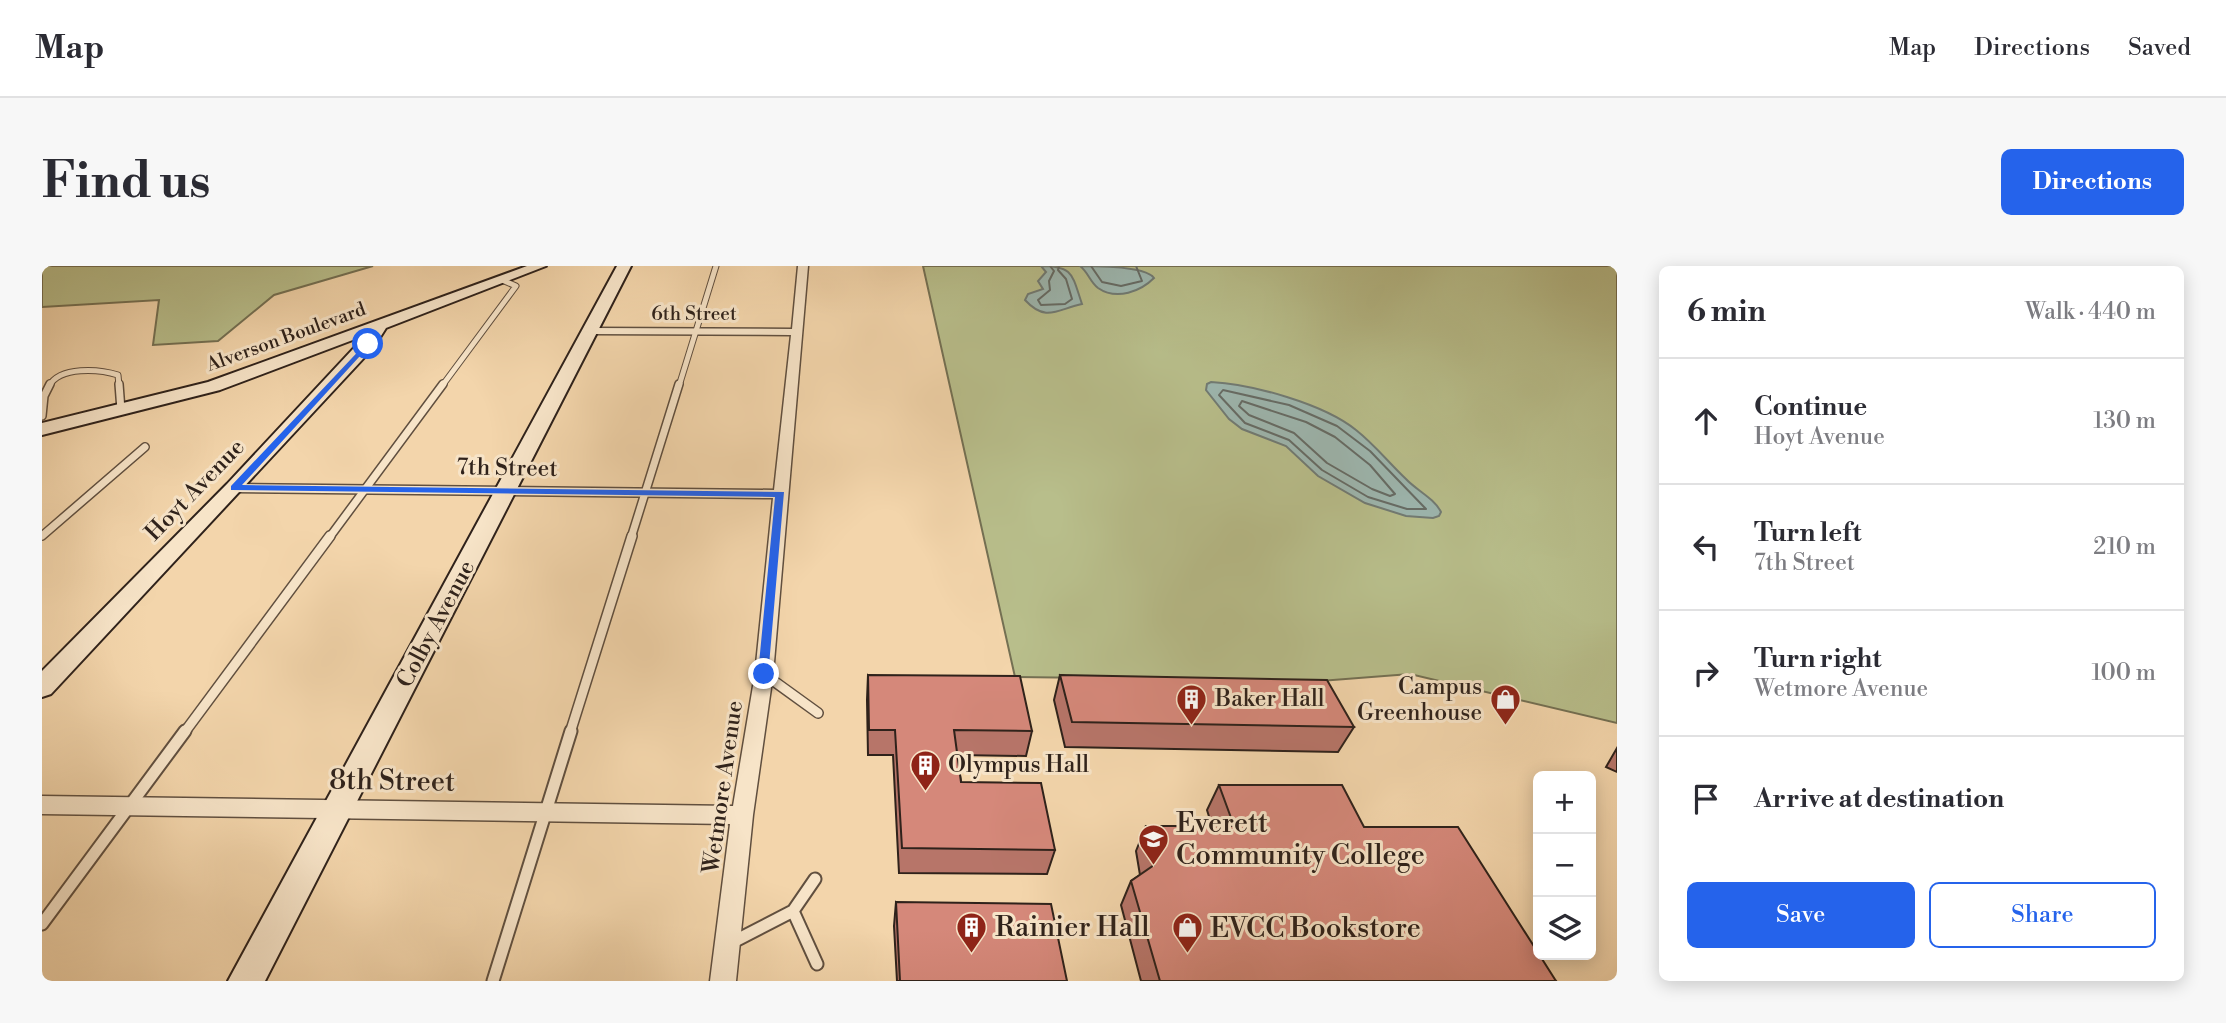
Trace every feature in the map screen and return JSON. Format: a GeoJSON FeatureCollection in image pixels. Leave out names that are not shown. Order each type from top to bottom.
{"type":"FeatureCollection","features":[{"type":"Feature","properties":{"kind":"street","name":"Alverson Boulevard"},"geometry":{"type":"LineString","coordinates":[[42,429],[214,386],[539,266]]}},
{"type":"Feature","properties":{"kind":"street","name":"Colby Avenue"},"geometry":{"type":"LineString","coordinates":[[246,981],[624,266]]}},
{"type":"Feature","properties":{"kind":"street","name":"Wetmore Avenue"},"geometry":{"type":"LineString","coordinates":[[723,981],[742,815],[764,674],[803,266]]}},
{"type":"Feature","properties":{"kind":"street","name":"Hoyt Avenue"},"geometry":{"type":"LineString","coordinates":[[42,687],[234,488],[368,344],[380,325]]}},
{"type":"Feature","properties":{"kind":"street","name":"6th Street"},"geometry":{"type":"LineString","coordinates":[[592,331],[795,332]]}},
{"type":"Feature","properties":{"kind":"street","name":"7th Street"},"geometry":{"type":"LineString","coordinates":[[234,488],[780,494]]}},
{"type":"Feature","properties":{"kind":"street","name":"8th Street"},"geometry":{"type":"LineString","coordinates":[[42,805],[742,815]]}},
{"type":"Feature","properties":{"kind":"lane"},"geometry":{"type":"LineString","coordinates":[[494,981],[716,266]]}},
{"type":"Feature","properties":{"kind":"lane"},"geometry":{"type":"LineString","coordinates":[[42,924],[516,285],[502,280]]}},
{"type":"Feature","properties":{"kind":"lane"},"geometry":{"type":"LineString","coordinates":[[42,416],[44,396],[54,380],[81,373],[103,372],[118,375],[121,410]]}},
{"type":"Feature","properties":{"kind":"lane"},"geometry":{"type":"LineString","coordinates":[[42,536],[145,447]]}},
{"type":"Feature","properties":{"kind":"lane"},"geometry":{"type":"LineString","coordinates":[[764,674],[818,713]]}},
{"type":"Feature","properties":{"kind":"lane"},"geometry":{"type":"LineString","coordinates":[[727,946],[793,911],[815,879]]}},
{"type":"Feature","properties":{"kind":"lane"},"geometry":{"type":"LineString","coordinates":[[793,911],[817,964]]}},
{"type":"Feature","properties":{"kind":"green space"},"geometry":{"type":"Polygon","coordinates":[[[42,266],[373,266],[274,295],[218,341],[153,345],[159,300],[42,307],[42,266]]]}},
{"type":"Feature","properties":{"kind":"green space"},"geometry":{"type":"Polygon","coordinates":[[[923,266],[1617,266],[1617,723],[1410,674],[1320,681],[1015,677],[923,266]]]}},
{"type":"Feature","properties":{"kind":"water"},"geometry":{"type":"Polygon","coordinates":[[[1041,266],[1066,270],[1073,279],[1082,304],[1046,313],[1032,307],[1025,300],[1028,294],[1043,289],[1038,281],[1046,272],[1041,266]]]}},
{"type":"Feature","properties":{"kind":"water"},"geometry":{"type":"Polygon","coordinates":[[[1080,266],[1132,269],[1154,278],[1136,290],[1113,294],[1098,288],[1080,266]]]}},
{"type":"Feature","properties":{"kind":"water"},"geometry":{"type":"Polygon","coordinates":[[[1211,382],[1287,397],[1342,421],[1363,436],[1410,483],[1434,502],[1441,512],[1439,516],[1406,516],[1365,503],[1318,476],[1286,446],[1242,429],[1229,419],[1206,390],[1207,384],[1211,382]]]}},
{"type":"Feature","properties":{"kind":"building","name":"Olympus Hall"},"geometry":{"type":"Polygon","coordinates":[[[868,675],[1020,676],[1032,731],[954,730],[961,782],[1041,783],[1055,850],[902,848],[895,730],[869,730],[868,675]]]}},
{"type":"Feature","properties":{"kind":"building"},"geometry":{"type":"Polygon","coordinates":[[[1060,675],[1327,680],[1354,727],[1072,722],[1060,675]]]}},
{"type":"Feature","properties":{"kind":"building"},"geometry":{"type":"Polygon","coordinates":[[[1219,785],[1342,785],[1364,827],[1458,827],[1533,945],[1533,960],[1543,960],[1556,981],[1160,981],[1131,881],[1154,865],[1146,826],[1234,826],[1219,785]]]}},
{"type":"Feature","properties":{"kind":"building","name":"Rainier Hall"},"geometry":{"type":"Polygon","coordinates":[[[896,902],[1051,904],[1067,981],[900,981],[896,902]]]}},
{"type":"Feature","properties":{"kind":"place","name":"Baker Hall"},"geometry":{"type":"Point","coordinates":[1192,726]}},
{"type":"Feature","properties":{"kind":"place","name":"Campus Greenhouse"},"geometry":{"type":"Point","coordinates":[1505,727]}},
{"type":"Feature","properties":{"kind":"place","name":"Olympus Hall"},"geometry":{"type":"Point","coordinates":[925,792]}},
{"type":"Feature","properties":{"kind":"place","name":"Everett Community College"},"geometry":{"type":"Point","coordinates":[1153,866]}},
{"type":"Feature","properties":{"kind":"place","name":"Rainier Hall"},"geometry":{"type":"Point","coordinates":[972,954]}},
{"type":"Feature","properties":{"kind":"place","name":"EVCC Bookstore"},"geometry":{"type":"Point","coordinates":[1187,955]}},
{"type":"Feature","properties":{"kind":"route"},"geometry":{"type":"LineString","coordinates":[[368,344],[234,488],[780,494],[764,674]]}}]}
